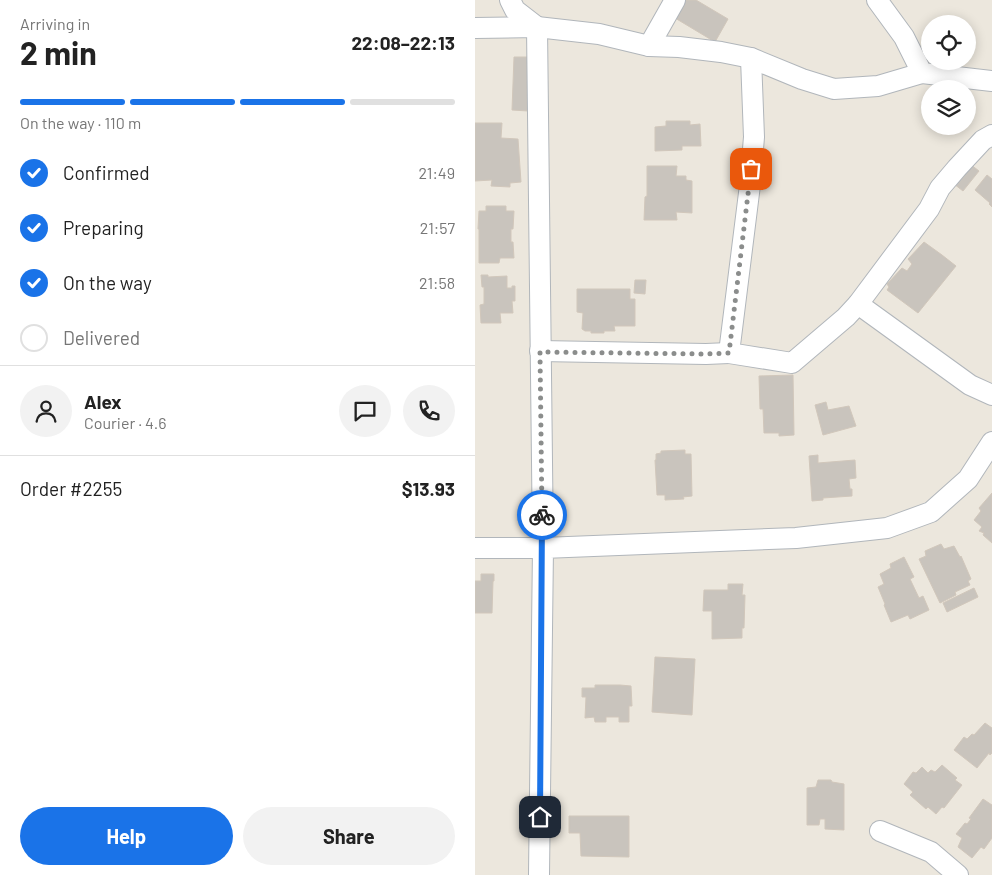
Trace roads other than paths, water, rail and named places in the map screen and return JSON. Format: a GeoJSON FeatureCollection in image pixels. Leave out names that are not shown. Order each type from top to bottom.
{"type":"FeatureCollection","features":[{"type":"Feature","properties":{"kind":"street"},"geometry":{"type":"LineString","coordinates":[[510,0],[515,10],[537,27]]}},
{"type":"Feature","properties":{"kind":"street"},"geometry":{"type":"LineString","coordinates":[[649,46],[675,0]]}},
{"type":"Feature","properties":{"kind":"street"},"geometry":{"type":"LineString","coordinates":[[877,0],[904,37],[922,72]]}},
{"type":"Feature","properties":{"kind":"street"},"geometry":{"type":"LineString","coordinates":[[537,27],[543,548],[539,875]]}},
{"type":"Feature","properties":{"kind":"street"},"geometry":{"type":"LineString","coordinates":[[475,28],[537,27],[599,34],[649,46],[721,52],[751,58],[802,79],[834,89],[877,86],[922,72],[992,81]]}},
{"type":"Feature","properties":{"kind":"street"},"geometry":{"type":"LineString","coordinates":[[729,353],[750,185],[754,137],[751,58]]}},
{"type":"Feature","properties":{"kind":"street"},"geometry":{"type":"LineString","coordinates":[[540,352],[729,353],[792,363],[846,317],[858,304],[929,209],[940,188],[983,140],[992,135]]}},
{"type":"Feature","properties":{"kind":"street"},"geometry":{"type":"LineString","coordinates":[[858,304],[970,386],[992,395]]}},
{"type":"Feature","properties":{"kind":"street"},"geometry":{"type":"LineString","coordinates":[[475,548],[543,548],[797,538],[887,528],[931,512],[968,479],[992,442]]}},
{"type":"Feature","properties":{"kind":"street"},"geometry":{"type":"LineString","coordinates":[[880,831],[931,852],[958,875]]}}]}
